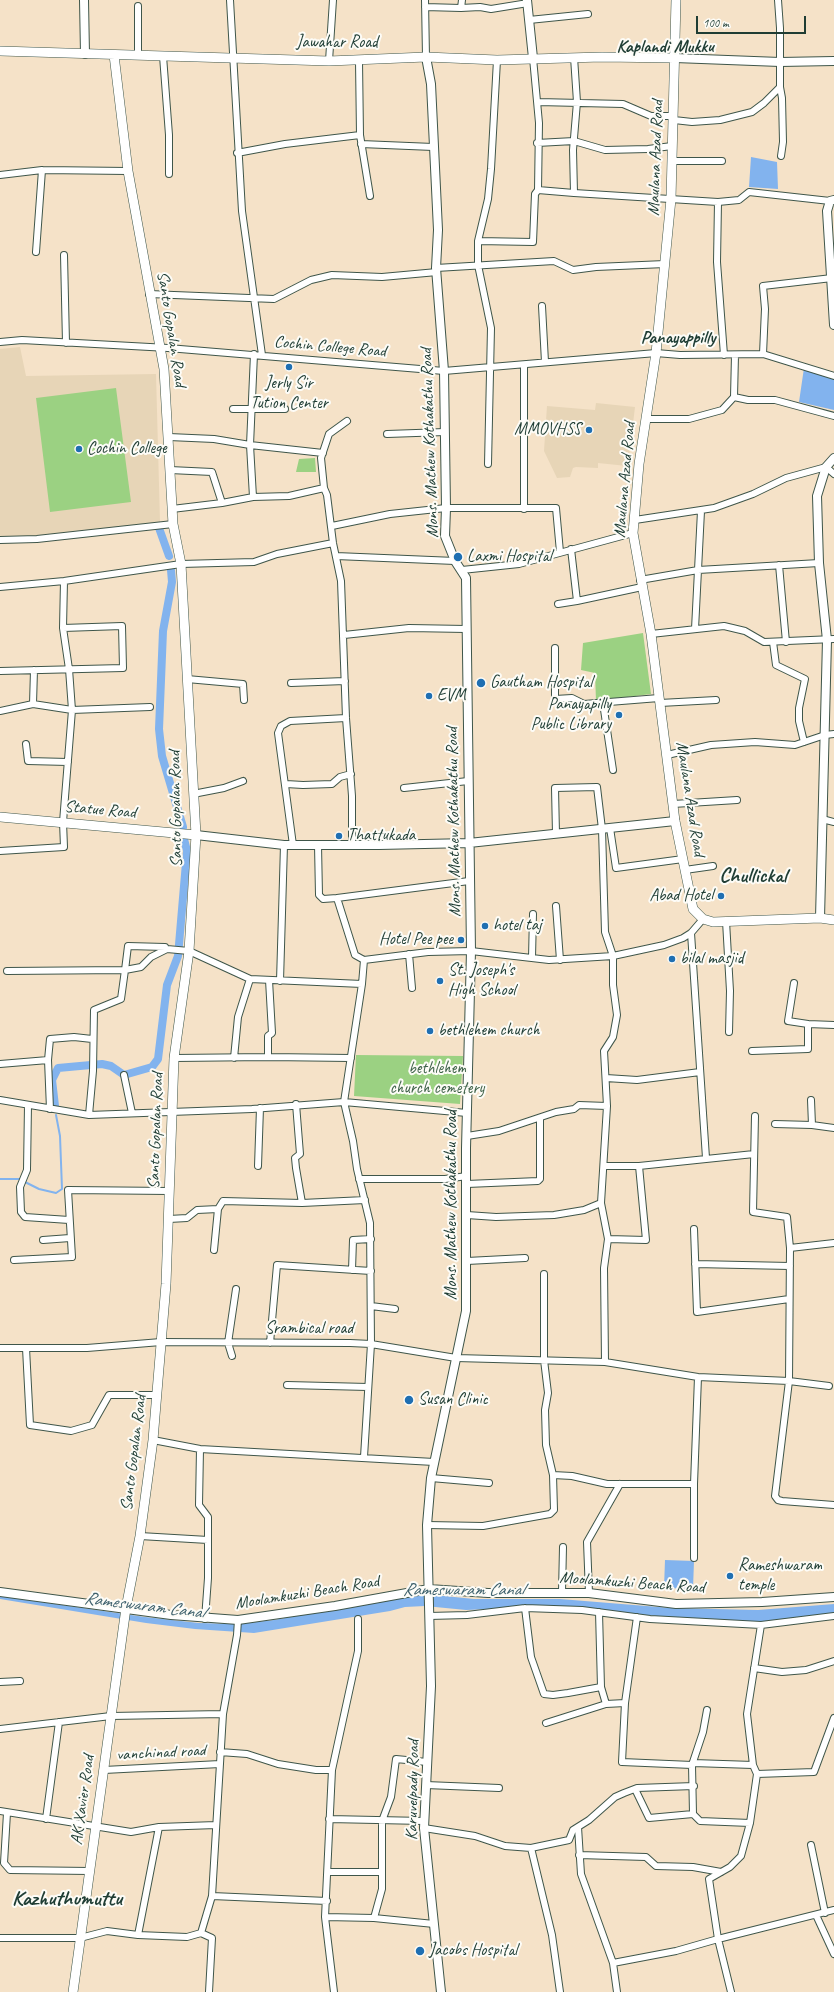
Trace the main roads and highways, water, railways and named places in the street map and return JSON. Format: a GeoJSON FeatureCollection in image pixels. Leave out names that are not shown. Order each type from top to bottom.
{"type":"FeatureCollection","features":[{"type":"Feature","properties":{"kind":"main road","name":"Maulana Azad Road"},"geometry":{"type":"LineString","coordinates":[[676,0],[671,199],[656,353],[639,464],[633,533],[651,634],[675,821],[693,910],[704,919],[713,922],[820,918],[834,920]]}},
{"type":"Feature","properties":{"kind":"main road","name":"Jawahar Road"},"geometry":{"type":"LineString","coordinates":[[0,51],[329,61],[359,61],[426,57],[497,60],[574,57],[675,58]]}},
{"type":"Feature","properties":{"kind":"main road","name":"Santo Gopalan Road"},"geometry":{"type":"LineString","coordinates":[[114,55],[128,171],[149,294],[162,348],[169,437],[173,524],[181,564],[196,835],[174,1058],[169,1219],[153,1440],[140,1536],[126,1610]]}},
{"type":"Feature","properties":{"kind":"main road","name":"Statue Road"},"geometry":{"type":"LineString","coordinates":[[0,817],[196,835]]}},
{"type":"Feature","properties":{"kind":"main road","name":"AK Xavier Road"},"geometry":{"type":"LineString","coordinates":[[73,1992],[126,1610]]}},
{"type":"Feature","properties":{"kind":"water"},"geometry":{"type":"Polygon","coordinates":[[[751,157],[777,162],[778,189],[749,187],[751,157]]]}},
{"type":"Feature","properties":{"kind":"water"},"geometry":{"type":"Polygon","coordinates":[[[804,368],[834,377],[834,410],[799,402],[804,368]]]}},
{"type":"Feature","properties":{"kind":"water"},"geometry":{"type":"Polygon","coordinates":[[[665,1560],[694,1561],[693,1589],[664,1588],[665,1560]]]}},
{"type":"Feature","properties":{"kind":"water"},"geometry":{"type":"Polygon","coordinates":[[[425,1594],[474,1599],[560,1599],[671,1608],[758,1610],[834,1604],[834,1614],[759,1622],[686,1619],[559,1606],[466,1610],[425,1606],[405,1607],[390,1611],[254,1633],[195,1629],[146,1623],[0,1599],[0,1596],[145,1617],[199,1623],[238,1624],[274,1620],[398,1597],[425,1594]]]}},
{"type":"Feature","properties":{"kind":"waterway"},"geometry":{"type":"LineString","coordinates":[[159,528],[169,556]]}},
{"type":"Feature","properties":{"kind":"waterway"},"geometry":{"type":"LineString","coordinates":[[171,570],[172,582],[163,631],[159,729],[162,756],[183,827]]}},
{"type":"Feature","properties":{"kind":"waterway"},"geometry":{"type":"LineString","coordinates":[[55,1106],[52,1080],[58,1068],[102,1064],[111,1066],[124,1075],[152,1067],[158,1059],[167,985],[178,956],[187,851],[184,839]]}},
{"type":"Feature","properties":{"kind":"waterway"},"geometry":{"type":"LineString","coordinates":[[0,1179],[19,1179],[39,1189],[56,1193],[62,1189],[60,1136],[56,1115]]}},
{"type":"Feature","properties":{"kind":"place","name":"Jerly Sir Tution Center"},"geometry":{"type":"Point","coordinates":[289,367]}},
{"type":"Feature","properties":{"kind":"place","name":"MMOVHSS"},"geometry":{"type":"Point","coordinates":[589,430]}},
{"type":"Feature","properties":{"kind":"place","name":"Cochin College"},"geometry":{"type":"Point","coordinates":[79,449]}},
{"type":"Feature","properties":{"kind":"place","name":"Laxmi Hospital"},"geometry":{"type":"Point","coordinates":[458,557]}},
{"type":"Feature","properties":{"kind":"place","name":"Gautham Hospital"},"geometry":{"type":"Point","coordinates":[481,683]}},
{"type":"Feature","properties":{"kind":"place","name":"EVM"},"geometry":{"type":"Point","coordinates":[429,696]}},
{"type":"Feature","properties":{"kind":"place","name":"Panayapilly Public Library"},"geometry":{"type":"Point","coordinates":[619,715]}},
{"type":"Feature","properties":{"kind":"place","name":"Thattukada"},"geometry":{"type":"Point","coordinates":[339,836]}},
{"type":"Feature","properties":{"kind":"place","name":"Abad Hotel"},"geometry":{"type":"Point","coordinates":[721,896]}},
{"type":"Feature","properties":{"kind":"place","name":"hotel taj"},"geometry":{"type":"Point","coordinates":[485,926]}},
{"type":"Feature","properties":{"kind":"place","name":"Hotel Pee pee"},"geometry":{"type":"Point","coordinates":[461,940]}},
{"type":"Feature","properties":{"kind":"place","name":"bilal masjid"},"geometry":{"type":"Point","coordinates":[672,959]}},
{"type":"Feature","properties":{"kind":"place","name":"St. Joseph's High School"},"geometry":{"type":"Point","coordinates":[440,981]}},
{"type":"Feature","properties":{"kind":"place","name":"bethlehem church"},"geometry":{"type":"Point","coordinates":[430,1031]}},
{"type":"Feature","properties":{"kind":"place","name":"Susan Clinic"},"geometry":{"type":"Point","coordinates":[409,1400]}},
{"type":"Feature","properties":{"kind":"place","name":"Rameshwaram temple"},"geometry":{"type":"Point","coordinates":[730,1576]}},
{"type":"Feature","properties":{"kind":"place","name":"Jacobs Hospital"},"geometry":{"type":"Point","coordinates":[420,1951]}},
{"type":"Feature","properties":{"kind":"district","name":"Kaplandi Mukku"},"geometry":{"type":"Point","coordinates":[665,47]}},
{"type":"Feature","properties":{"kind":"district","name":"Panayappilly"},"geometry":{"type":"Point","coordinates":[678,338]}},
{"type":"Feature","properties":{"kind":"district","name":"Chullickal"},"geometry":{"type":"Point","coordinates":[753,876]}},
{"type":"Feature","properties":{"kind":"district","name":"Kazhuthumuttu"},"geometry":{"type":"Point","coordinates":[67,1899]}},
{"type":"Feature","properties":{"kind":"park label","name":"bethlehem church cemetery"},"geometry":{"type":"Point","coordinates":[437,1079]}},
{"type":"Feature","properties":{"kind":"water label","name":"Rameswaram Canal"},"geometry":{"type":"Point","coordinates":[463,1590]}},
{"type":"Feature","properties":{"kind":"water label","name":"Rameswaram Canal"},"geometry":{"type":"Point","coordinates":[144,1606]}}]}
